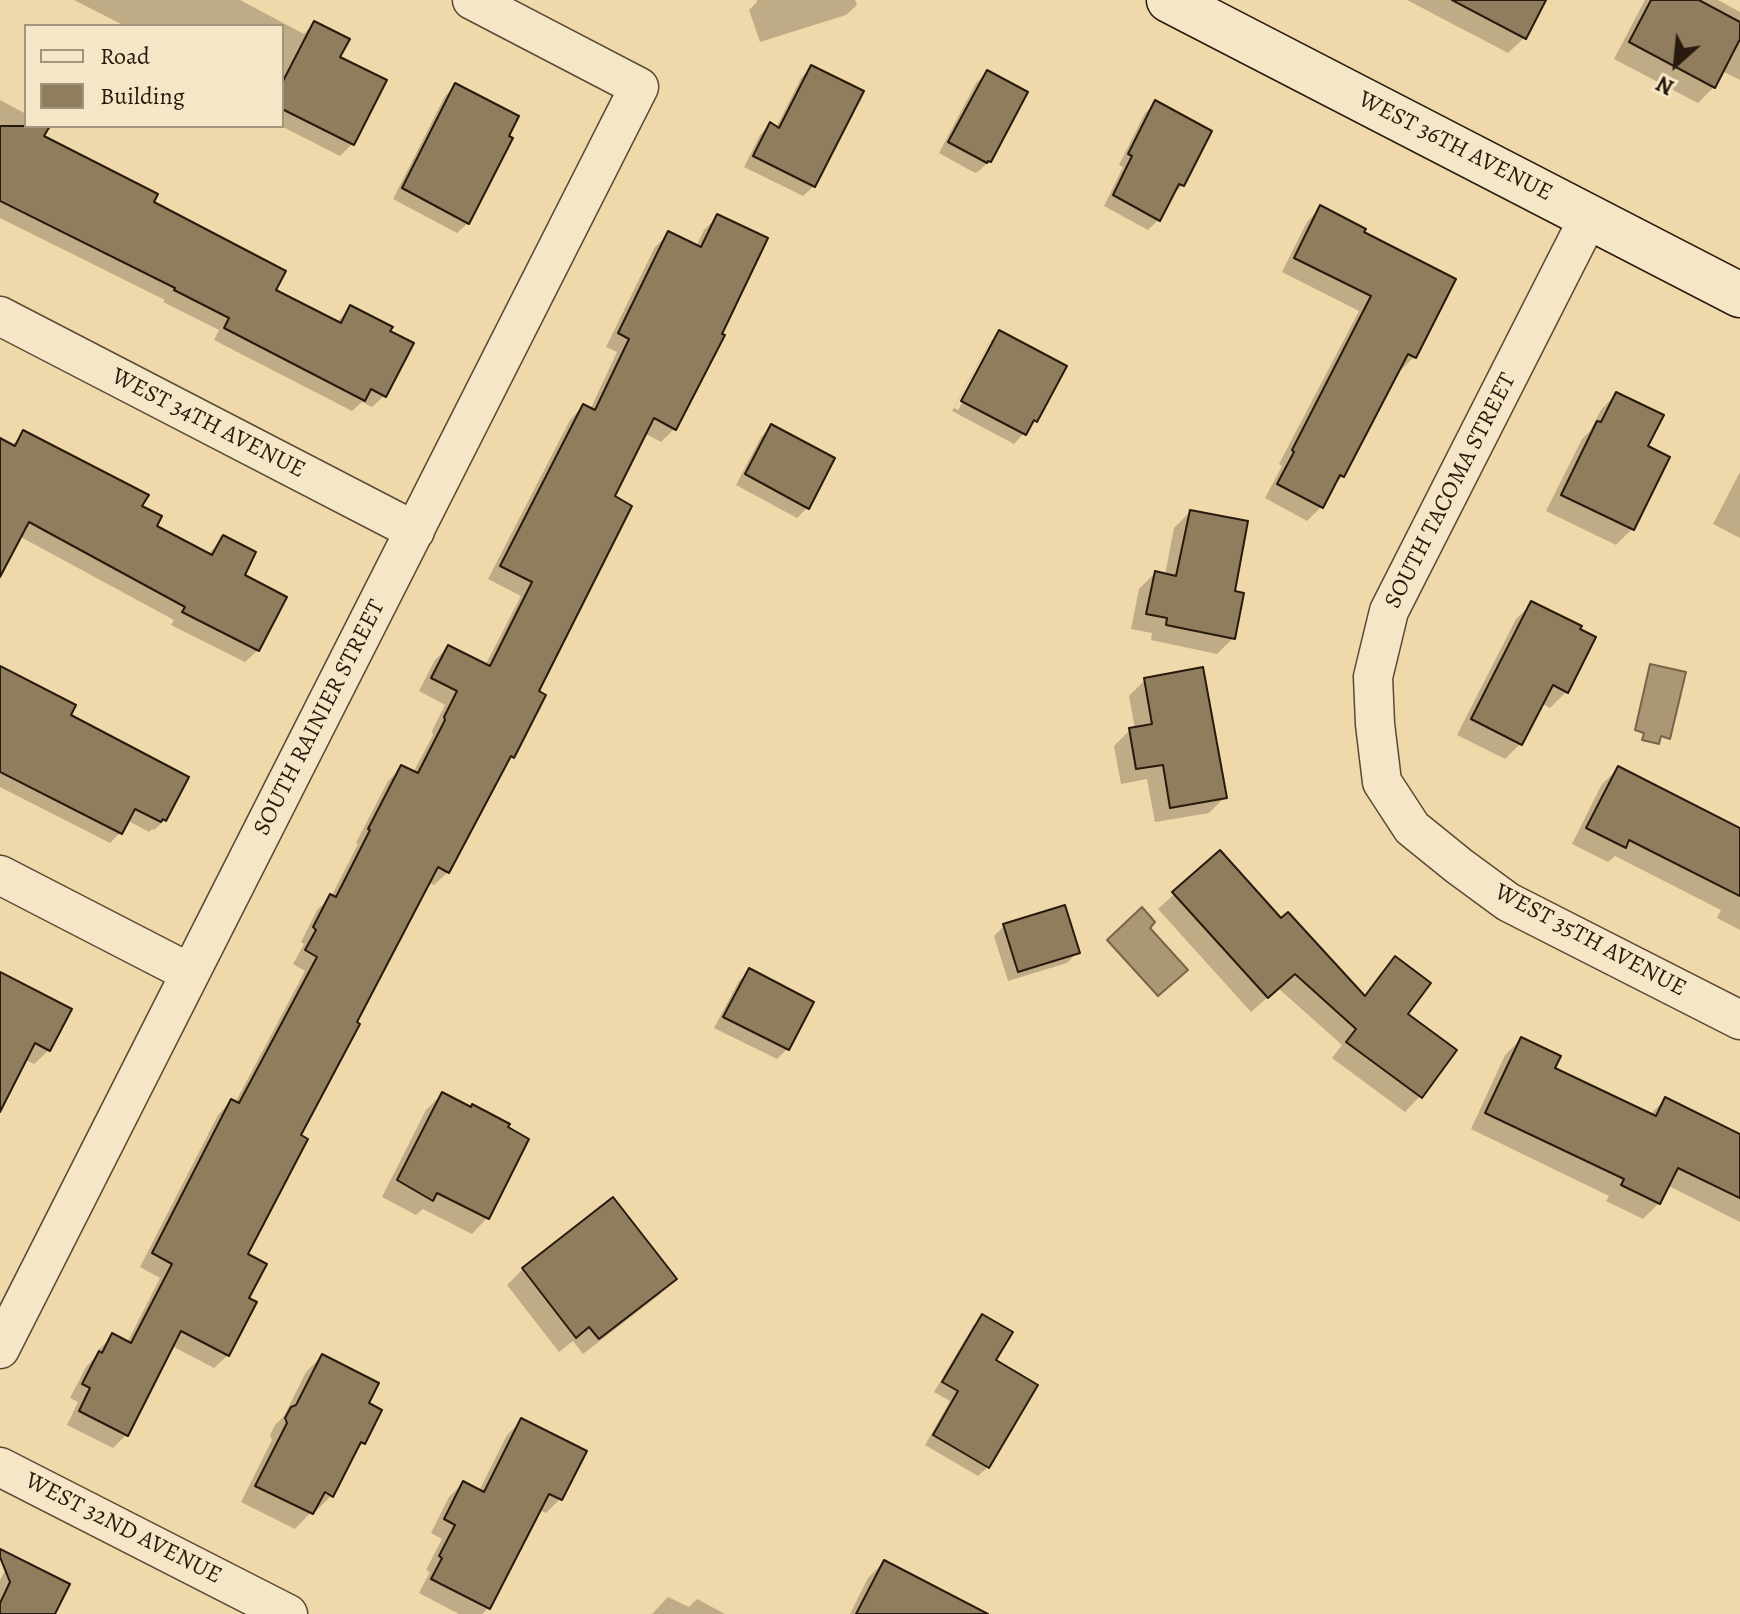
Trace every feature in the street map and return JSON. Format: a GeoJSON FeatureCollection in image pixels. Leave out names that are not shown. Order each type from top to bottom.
{"type":"FeatureCollection","features":[{"type":"Feature","properties":{"kind":"street","name":"SOUTH RAINIER STREET"},"geometry":{"type":"LineString","coordinates":[[0,1349],[639,87],[472,0]]}},
{"type":"Feature","properties":{"kind":"street","name":"WEST 36TH AVENUE"},"geometry":{"type":"LineString","coordinates":[[1169,0],[1740,295]]}},
{"type":"Feature","properties":{"kind":"street","name":"SOUTH TACOMA STREET"},"geometry":{"type":"LineString","coordinates":[[1382,782],[1373,677],[1389,611],[1589,217]]}},
{"type":"Feature","properties":{"kind":"street","name":"WEST 34TH AVENUE"},"geometry":{"type":"LineString","coordinates":[[0,316],[415,531]]}},
{"type":"Feature","properties":{"kind":"street","name":"WEST 35TH AVENUE"},"geometry":{"type":"LineString","coordinates":[[1382,782],[1412,828],[1508,902],[1740,1020]]}},
{"type":"Feature","properties":{"kind":"street"},"geometry":{"type":"LineString","coordinates":[[0,875],[190,973]]}},
{"type":"Feature","properties":{"kind":"street","name":"WEST 32ND AVENUE"},"geometry":{"type":"LineString","coordinates":[[0,1467],[288,1614]]}},
{"type":"Feature","properties":{"kind":"shaded area"},"geometry":{"type":"Polygon","coordinates":[[[1650,664],[1686,672],[1670,739],[1661,736],[1659,744],[1642,740],[1644,733],[1635,730],[1650,664]]]}},
{"type":"Feature","properties":{"kind":"shaded area"},"geometry":{"type":"Polygon","coordinates":[[[1142,907],[1155,922],[1150,928],[1188,970],[1158,996],[1107,940],[1142,907]]]}},
{"type":"Feature","properties":{"kind":"building"},"geometry":{"type":"Polygon","coordinates":[[[1452,0],[1546,0],[1526,39],[1452,0]]]}},
{"type":"Feature","properties":{"kind":"building"},"geometry":{"type":"Polygon","coordinates":[[[1651,0],[1699,0],[1740,22],[1740,39],[1715,88],[1629,42],[1651,0]]]}},
{"type":"Feature","properties":{"kind":"building"},"geometry":{"type":"Polygon","coordinates":[[[314,21],[350,39],[340,57],[387,80],[354,145],[284,110],[284,79],[314,21]]]}},
{"type":"Feature","properties":{"kind":"building"},"geometry":{"type":"Polygon","coordinates":[[[811,65],[864,91],[815,187],[753,156],[770,122],[779,128],[811,65]]]}},
{"type":"Feature","properties":{"kind":"building"},"geometry":{"type":"Polygon","coordinates":[[[987,70],[1028,92],[991,162],[987,163],[948,142],[987,70]]]}},
{"type":"Feature","properties":{"kind":"building"},"geometry":{"type":"Polygon","coordinates":[[[455,83],[519,116],[509,136],[513,138],[469,224],[402,188],[455,83]]]}},
{"type":"Feature","properties":{"kind":"building"},"geometry":{"type":"Polygon","coordinates":[[[1155,100],[1212,131],[1184,186],[1179,184],[1160,221],[1113,195],[1132,156],[1128,154],[1155,100]]]}},
{"type":"Feature","properties":{"kind":"building"},"geometry":{"type":"Polygon","coordinates":[[[0,126],[49,128],[44,136],[158,194],[154,202],[286,271],[276,290],[341,323],[350,305],[393,327],[390,331],[414,343],[386,397],[371,389],[365,401],[224,328],[229,318],[175,288],[0,201],[0,126]]]}},
{"type":"Feature","properties":{"kind":"building"},"geometry":{"type":"Polygon","coordinates":[[[1320,205],[1366,229],[1364,232],[1456,279],[1416,358],[1408,354],[1344,477],[1340,475],[1323,508],[1277,484],[1371,296],[1294,258],[1320,205]]]}},
{"type":"Feature","properties":{"kind":"building"},"geometry":{"type":"Polygon","coordinates":[[[717,214],[768,238],[722,334],[725,335],[676,430],[654,418],[615,496],[632,506],[539,691],[546,695],[449,873],[438,867],[301,1135],[308,1139],[248,1254],[267,1264],[249,1298],[257,1302],[229,1356],[181,1331],[128,1436],[79,1411],[90,1388],[82,1384],[112,1333],[131,1343],[172,1264],[152,1253],[231,1099],[239,1103],[317,957],[305,950],[316,930],[313,927],[330,894],[336,897],[401,765],[418,773],[445,720],[457,691],[431,678],[448,645],[490,666],[532,582],[500,566],[583,404],[595,410],[629,339],[618,333],[668,231],[701,247],[717,214]]]}},
{"type":"Feature","properties":{"kind":"building"},"geometry":{"type":"Polygon","coordinates":[[[999,330],[1067,366],[1037,422],[1034,420],[1026,435],[961,401],[999,330]]]}},
{"type":"Feature","properties":{"kind":"building"},"geometry":{"type":"Polygon","coordinates":[[[1616,392],[1664,415],[1648,446],[1670,457],[1634,530],[1561,495],[1597,421],[1601,422],[1616,392]]]}},
{"type":"Feature","properties":{"kind":"building"},"geometry":{"type":"Polygon","coordinates":[[[771,424],[835,458],[809,509],[745,474],[771,424]]]}},
{"type":"Feature","properties":{"kind":"building"},"geometry":{"type":"Polygon","coordinates":[[[23,430],[149,495],[142,506],[162,516],[157,526],[212,555],[223,535],[256,552],[245,575],[287,597],[259,651],[182,612],[185,607],[29,522],[0,577],[0,438],[15,446],[23,430]]]}},
{"type":"Feature","properties":{"kind":"building"},"geometry":{"type":"Polygon","coordinates":[[[1190,510],[1248,521],[1235,591],[1244,593],[1235,639],[1166,625],[1167,618],[1146,614],[1155,571],[1176,576],[1190,510]]]}},
{"type":"Feature","properties":{"kind":"building"},"geometry":{"type":"Polygon","coordinates":[[[1531,601],[1582,626],[1580,629],[1596,637],[1568,693],[1553,685],[1522,745],[1471,719],[1531,601]]]}},
{"type":"Feature","properties":{"kind":"building"},"geometry":{"type":"Polygon","coordinates":[[[0,666],[76,705],[71,715],[189,777],[166,821],[163,819],[161,822],[135,809],[122,834],[0,772],[0,666]]]}},
{"type":"Feature","properties":{"kind":"building"},"geometry":{"type":"Polygon","coordinates":[[[1203,667],[1227,798],[1170,808],[1163,765],[1136,769],[1129,728],[1152,724],[1144,678],[1203,667]]]}},
{"type":"Feature","properties":{"kind":"building"},"geometry":{"type":"Polygon","coordinates":[[[1618,766],[1740,828],[1740,896],[1629,840],[1626,848],[1586,828],[1618,766]]]}},
{"type":"Feature","properties":{"kind":"building"},"geometry":{"type":"Polygon","coordinates":[[[1220,850],[1281,918],[1288,912],[1365,996],[1395,956],[1431,983],[1408,1014],[1457,1050],[1422,1098],[1346,1042],[1356,1029],[1295,974],[1268,998],[1172,892],[1220,850]]]}},
{"type":"Feature","properties":{"kind":"building"},"geometry":{"type":"Polygon","coordinates":[[[1065,905],[1080,953],[1018,972],[1003,924],[1065,905]]]}},
{"type":"Feature","properties":{"kind":"building"},"geometry":{"type":"Polygon","coordinates":[[[749,968],[814,1002],[789,1050],[723,1017],[749,968]]]}},
{"type":"Feature","properties":{"kind":"building"},"geometry":{"type":"Polygon","coordinates":[[[0,972],[72,1009],[50,1051],[35,1043],[0,1112],[0,972]]]}},
{"type":"Feature","properties":{"kind":"building"},"geometry":{"type":"Polygon","coordinates":[[[1521,1037],[1561,1056],[1555,1068],[1656,1116],[1665,1097],[1740,1134],[1740,1198],[1678,1168],[1660,1204],[1621,1185],[1624,1179],[1485,1113],[1521,1037]]]}},
{"type":"Feature","properties":{"kind":"building"},"geometry":{"type":"Polygon","coordinates":[[[442,1092],[510,1124],[508,1127],[529,1139],[489,1219],[437,1193],[433,1201],[397,1180],[442,1092]]]}},
{"type":"Feature","properties":{"kind":"building"},"geometry":{"type":"Polygon","coordinates":[[[613,1197],[677,1279],[599,1339],[589,1327],[576,1338],[522,1268],[613,1197]]]}},
{"type":"Feature","properties":{"kind":"building"},"geometry":{"type":"Polygon","coordinates":[[[982,1314],[1013,1332],[996,1360],[1038,1385],[989,1468],[933,1435],[958,1391],[942,1382],[982,1314]]]}},
{"type":"Feature","properties":{"kind":"building"},"geometry":{"type":"Polygon","coordinates":[[[322,1354],[379,1383],[369,1403],[382,1410],[365,1444],[361,1442],[333,1497],[325,1492],[313,1514],[255,1486],[287,1423],[285,1418],[291,1407],[296,1405],[322,1354]]]}},
{"type":"Feature","properties":{"kind":"building"},"geometry":{"type":"Polygon","coordinates":[[[521,1418],[587,1451],[562,1500],[549,1494],[490,1609],[431,1579],[455,1525],[444,1519],[463,1481],[484,1492],[521,1418]]]}},
{"type":"Feature","properties":{"kind":"building"},"geometry":{"type":"Polygon","coordinates":[[[0,1549],[70,1584],[55,1614],[0,1614],[0,1603],[10,1582],[0,1549]]]}},
{"type":"Feature","properties":{"kind":"building"},"geometry":{"type":"Polygon","coordinates":[[[884,1560],[988,1614],[856,1614],[884,1560]]]}}]}
